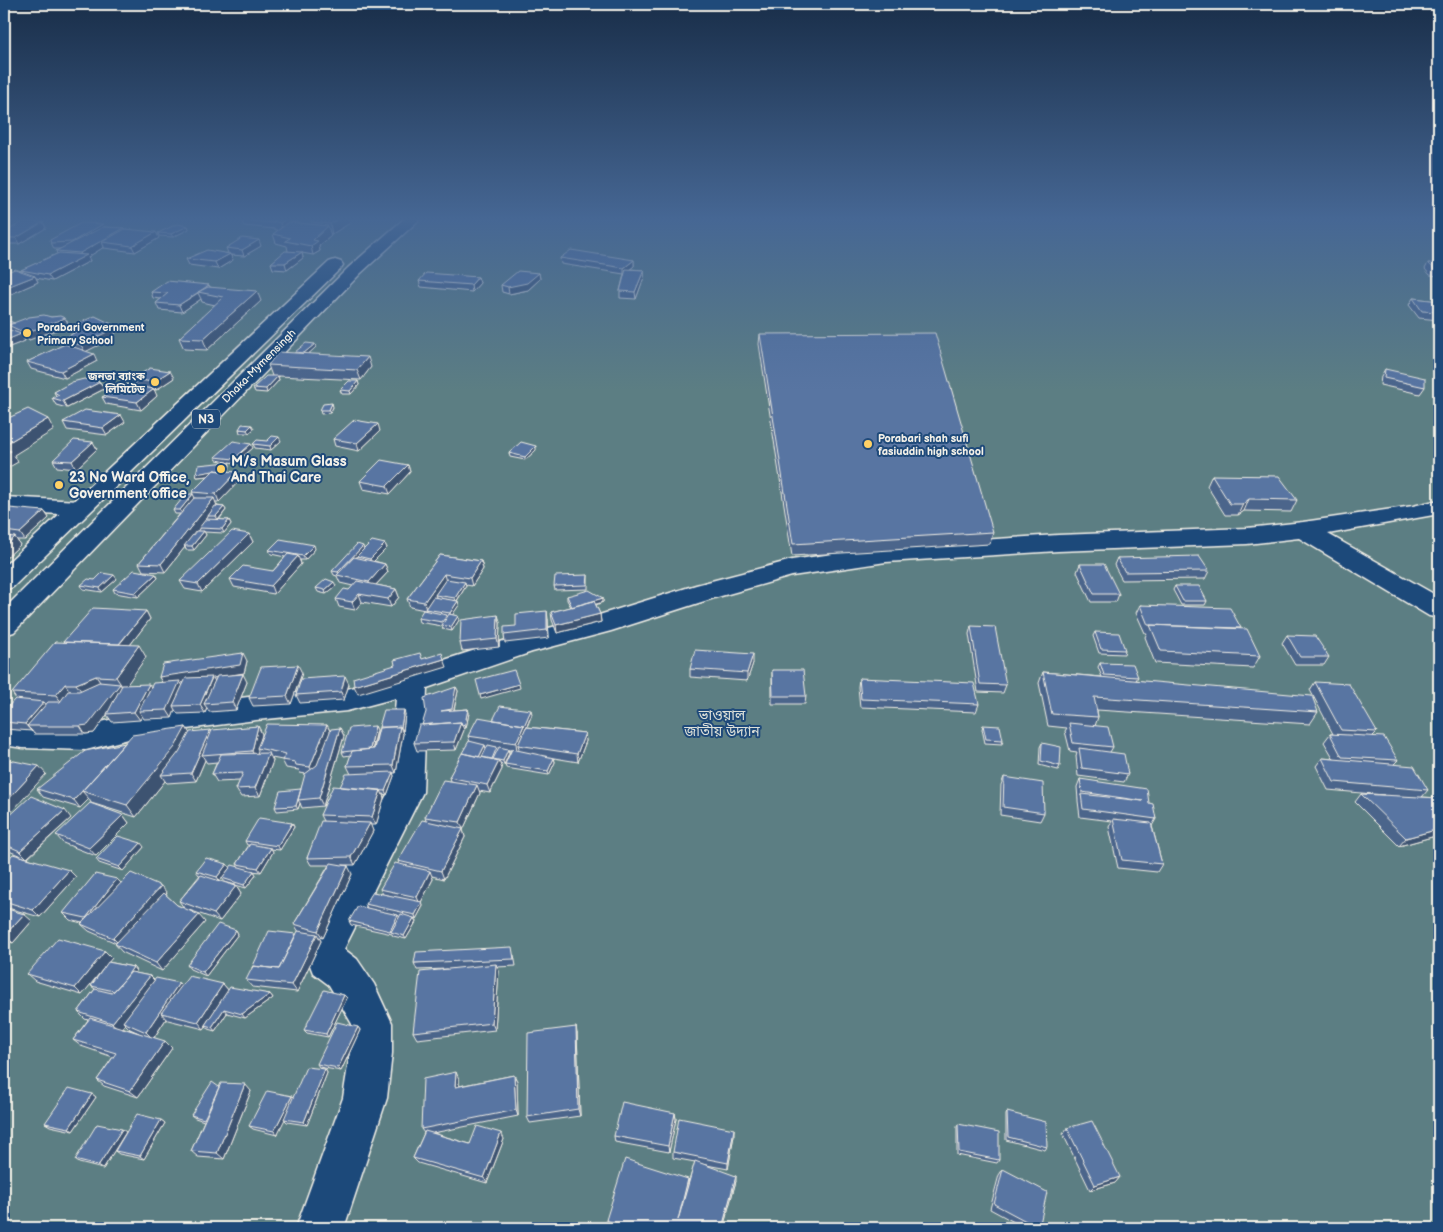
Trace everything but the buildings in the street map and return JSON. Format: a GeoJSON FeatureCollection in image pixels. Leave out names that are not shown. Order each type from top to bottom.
{"type":"FeatureCollection","features":[{"type":"Feature","properties":{"kind":"main road","name":"Dhaka-Mymensingh"},"geometry":{"type":"LineString","coordinates":[[4,581],[323,275]]}},
{"type":"Feature","properties":{"kind":"main road","name":"Dhaka-Mymensingh"},"geometry":{"type":"LineString","coordinates":[[4,625],[350,275]]}},
{"type":"Feature","properties":{"kind":"main road"},"geometry":{"type":"LineString","coordinates":[[4,504],[79,508]]}},
{"type":"Feature","properties":{"kind":"main road"},"geometry":{"type":"LineString","coordinates":[[4,733],[23,736],[86,738],[148,722],[256,708],[347,700],[378,693],[525,644],[601,624],[705,591],[792,568],[886,554],[1058,543],[1184,539],[1303,530],[1412,514],[1439,507]]}},
{"type":"Feature","properties":{"kind":"main road"},"geometry":{"type":"LineString","coordinates":[[1303,530],[1439,609]]}},
{"type":"Feature","properties":{"kind":"main road"},"geometry":{"type":"LineString","coordinates":[[320,1228],[365,1098],[371,1053],[372,1023],[360,998],[343,972],[327,960],[325,950],[328,940],[406,792],[412,682]]}},
{"type":"Feature","properties":{"kind":"green space","name":"ভাওয়াল জাতীয় উদ্যান"},"geometry":{"type":"Polygon","coordinates":[[[4,275],[1439,275],[1439,1228],[4,1228],[4,275]]]}},
{"type":"Feature","properties":{"kind":"place","name":"Porabari Government Primary School"},"geometry":{"type":"Point","coordinates":[27,333]}},
{"type":"Feature","properties":{"kind":"place","name":"জনতা ব্যাংক লিমিটেড"},"geometry":{"type":"Point","coordinates":[155,382]}},
{"type":"Feature","properties":{"kind":"place","name":"Porabari shah sufi fasiuddin high school"},"geometry":{"type":"Point","coordinates":[868,444]}},
{"type":"Feature","properties":{"kind":"place","name":"M/s Masum Glass And Thai Care"},"geometry":{"type":"Point","coordinates":[221,469]}},
{"type":"Feature","properties":{"kind":"place","name":"23 No Ward Office, Government office"},"geometry":{"type":"Point","coordinates":[59,485]}}]}
